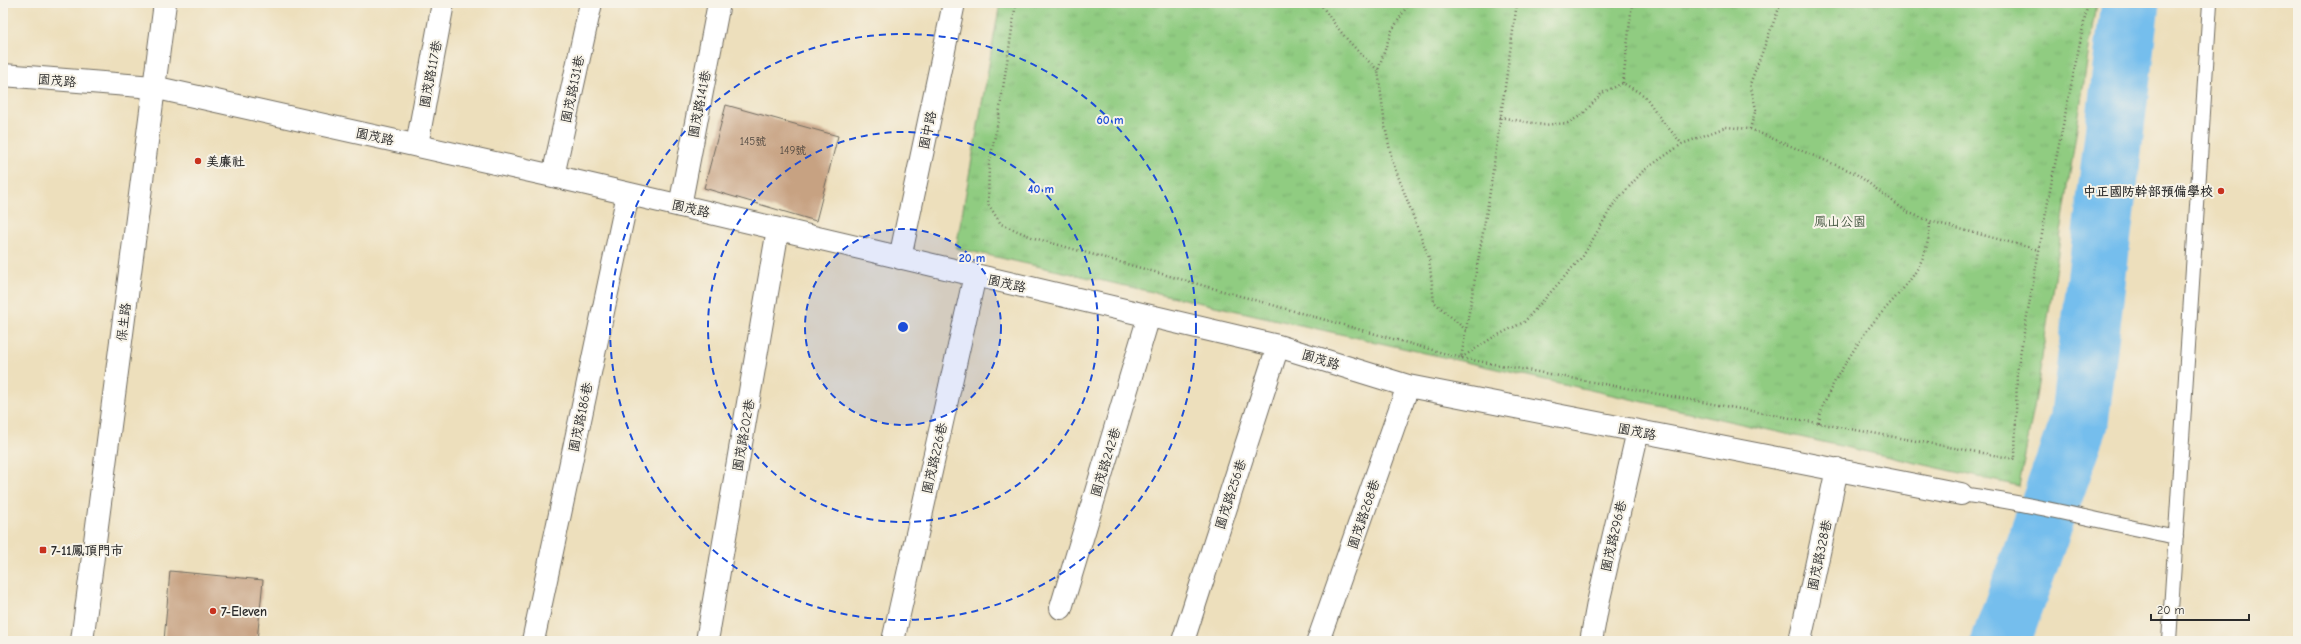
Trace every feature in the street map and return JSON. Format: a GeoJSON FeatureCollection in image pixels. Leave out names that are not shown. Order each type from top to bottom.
{"type":"FeatureCollection","features":[{"type":"Feature","properties":{"kind":"street","name":"保生路"},"geometry":{"type":"LineString","coordinates":[[82,641],[165,3]]}},
{"type":"Feature","properties":{"kind":"street","name":"園茂路117巷"},"geometry":{"type":"LineString","coordinates":[[417,145],[443,3]]}},
{"type":"Feature","properties":{"kind":"street","name":"園茂路131巷"},"geometry":{"type":"LineString","coordinates":[[553,176],[591,3]]}},
{"type":"Feature","properties":{"kind":"street","name":"園茂路141巷"},"geometry":{"type":"LineString","coordinates":[[680,206],[719,3]]}},
{"type":"Feature","properties":{"kind":"street","name":"園中路"},"geometry":{"type":"LineString","coordinates":[[900,258],[954,3]]}},
{"type":"Feature","properties":{"kind":"street","name":"園茂路"},"geometry":{"type":"LineString","coordinates":[[3,75],[153,87],[553,176],[1278,346],[1408,386],[1961,494]]}},
{"type":"Feature","properties":{"kind":"street","name":"園茂路186巷"},"geometry":{"type":"LineString","coordinates":[[533,641],[628,194]]}},
{"type":"Feature","properties":{"kind":"street","name":"園茂路202巷"},"geometry":{"type":"LineString","coordinates":[[707,641],[778,229]]}},
{"type":"Feature","properties":{"kind":"street","name":"園茂路226巷"},"geometry":{"type":"LineString","coordinates":[[893,641],[975,275]]}},
{"type":"Feature","properties":{"kind":"street","name":"園茂路242巷"},"geometry":{"type":"LineString","coordinates":[[1061,608],[1149,316]]}},
{"type":"Feature","properties":{"kind":"street","name":"園茂路256巷"},"geometry":{"type":"LineString","coordinates":[[1183,641],[1278,346]]}},
{"type":"Feature","properties":{"kind":"street","name":"園茂路268巷"},"geometry":{"type":"LineString","coordinates":[[1318,641],[1408,386]]}},
{"type":"Feature","properties":{"kind":"street","name":"園茂路296巷"},"geometry":{"type":"LineString","coordinates":[[1592,641],[1598,603],[1638,431]]}},
{"type":"Feature","properties":{"kind":"street","name":"園茂路328巷"},"geometry":{"type":"LineString","coordinates":[[1800,641],[1837,470]]}},
{"type":"Feature","properties":{"kind":"lane"},"geometry":{"type":"LineString","coordinates":[[2169,641],[2210,3]]}},
{"type":"Feature","properties":{"kind":"lane"},"geometry":{"type":"LineString","coordinates":[[1961,494],[2015,501],[2176,537]]}},
{"type":"Feature","properties":{"kind":"path"},"geometry":{"type":"LineString","coordinates":[[1016,3],[998,121],[989,165],[988,204],[1001,224],[1034,238],[1461,358],[2015,460],[2017,372],[2039,250],[2088,3]]}},
{"type":"Feature","properties":{"kind":"path"},"geometry":{"type":"LineString","coordinates":[[1320,3],[1338,30],[1358,54],[1378,70]]}},
{"type":"Feature","properties":{"kind":"path"},"geometry":{"type":"LineString","coordinates":[[1410,3],[1391,32],[1378,70],[1384,126],[1392,160],[1429,258],[1434,302],[1467,331]]}},
{"type":"Feature","properties":{"kind":"path"},"geometry":{"type":"LineString","coordinates":[[1461,358],[1467,331],[1517,3]]}},
{"type":"Feature","properties":{"kind":"path"},"geometry":{"type":"LineString","coordinates":[[1623,82],[1632,3]]}},
{"type":"Feature","properties":{"kind":"path"},"geometry":{"type":"LineString","coordinates":[[1750,129],[1756,109],[1750,84],[1781,3]]}},
{"type":"Feature","properties":{"kind":"path"},"geometry":{"type":"LineString","coordinates":[[1623,82],[1644,96],[1682,144]]}},
{"type":"Feature","properties":{"kind":"path"},"geometry":{"type":"LineString","coordinates":[[1500,118],[1543,125],[1568,123],[1582,115],[1602,93],[1623,82]]}},
{"type":"Feature","properties":{"kind":"path"},"geometry":{"type":"LineString","coordinates":[[1461,358],[1492,338],[1524,322],[1583,256],[1613,206],[1643,171],[1682,144],[1726,127],[1750,129],[1855,173],[1907,212],[1930,221],[2039,250]]}},
{"type":"Feature","properties":{"kind":"path"},"geometry":{"type":"LineString","coordinates":[[1819,423],[1827,395],[1852,352],[1868,329],[1904,290],[1919,268],[1929,239],[1930,221]]}},
{"type":"Feature","properties":{"kind":"green space","name":"鳳山公園"},"geometry":{"type":"Polygon","coordinates":[[[1000,3],[2096,3],[2036,397],[2019,486],[956,248],[1000,3]]]}},
{"type":"Feature","properties":{"kind":"building"},"geometry":{"type":"Polygon","coordinates":[[[726,105],[838,136],[816,221],[704,188],[726,105]]]}},
{"type":"Feature","properties":{"kind":"building","name":"7-Eleven"},"geometry":{"type":"Polygon","coordinates":[[[170,571],[263,580],[257,641],[164,641],[170,571]]]}},
{"type":"Feature","properties":{"kind":"waterway"},"geometry":{"type":"LineString","coordinates":[[2001,641],[2079,423],[2130,3]]}},
{"type":"Feature","properties":{"kind":"place","name":"美廉社"},"geometry":{"type":"Point","coordinates":[198,161]}},
{"type":"Feature","properties":{"kind":"place","name":"中正國防幹部預備學校"},"geometry":{"type":"Point","coordinates":[2221,191]}},
{"type":"Feature","properties":{"kind":"place","name":"7-11鳳頂門市"},"geometry":{"type":"Point","coordinates":[43,550]}},
{"type":"Feature","properties":{"kind":"place","name":"7-Eleven"},"geometry":{"type":"Point","coordinates":[213,611]}}]}
